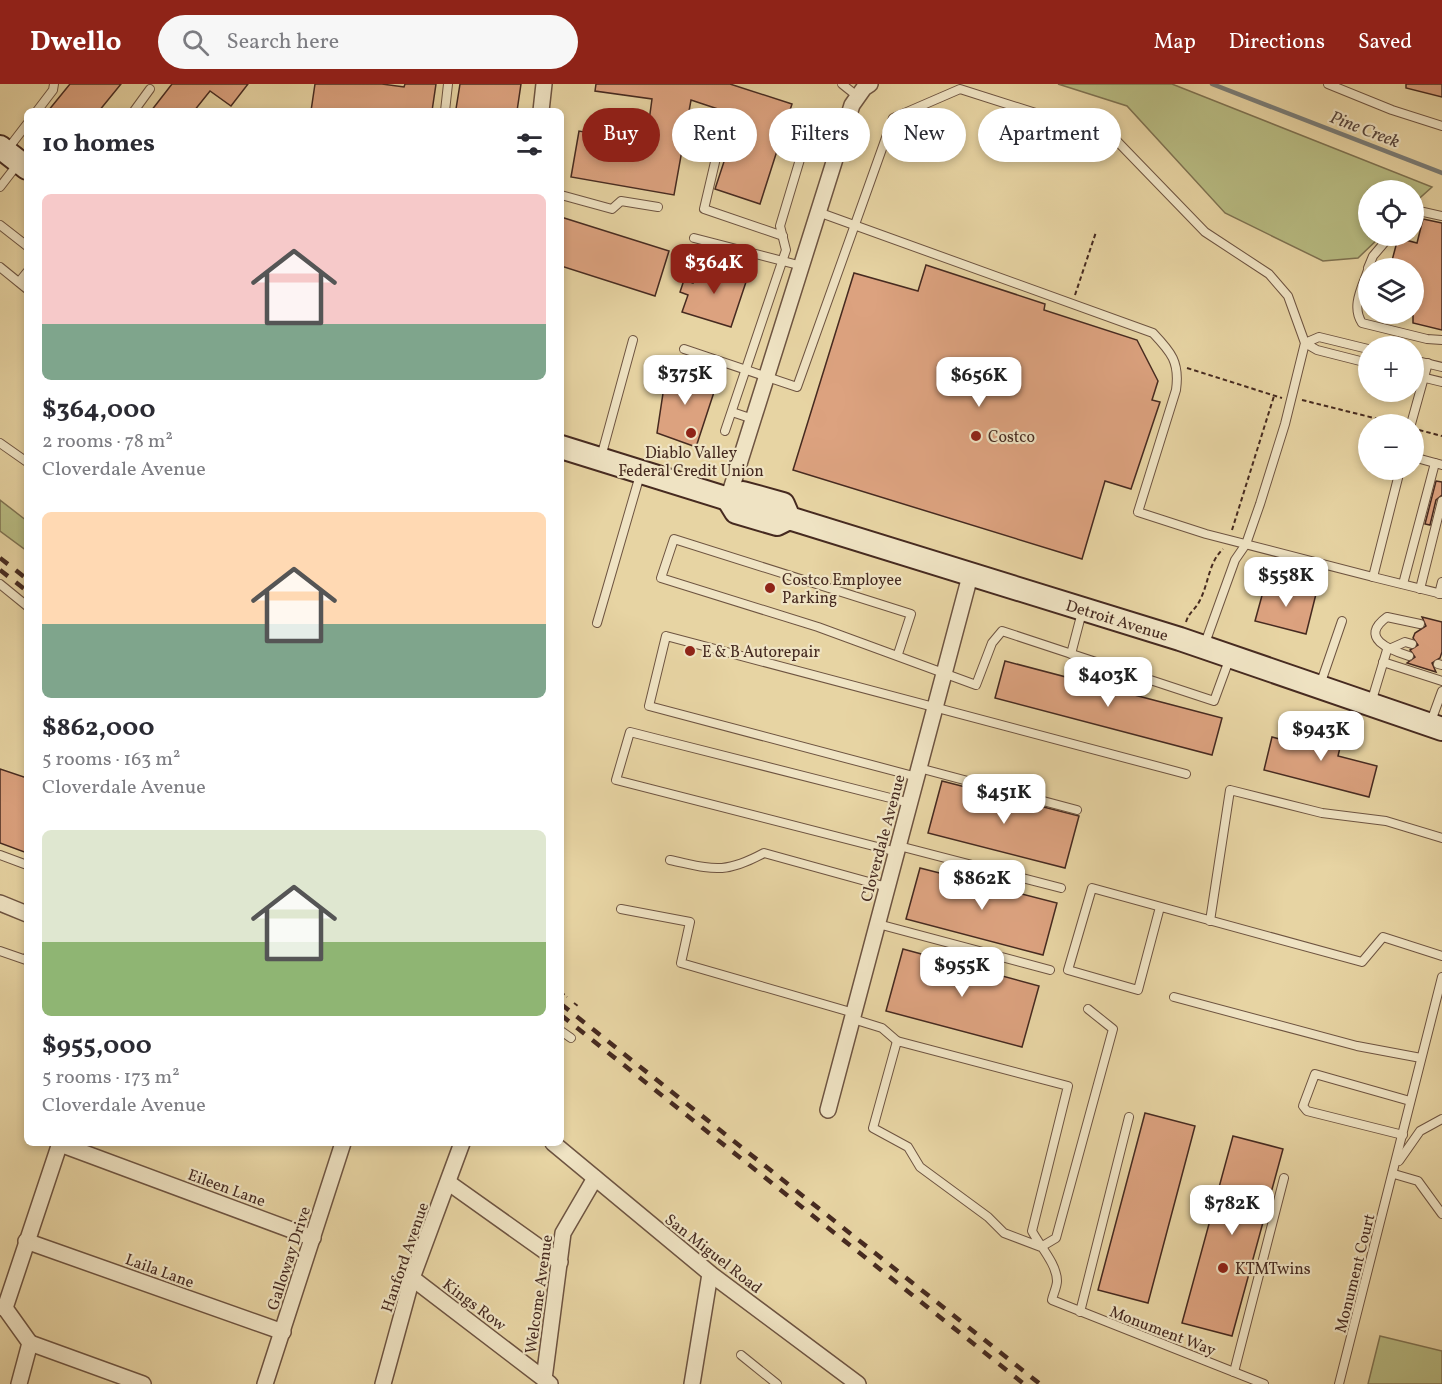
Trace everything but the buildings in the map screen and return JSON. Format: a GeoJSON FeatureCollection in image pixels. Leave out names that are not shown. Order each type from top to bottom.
{"type":"FeatureCollection","features":[{"type":"Feature","properties":{"kind":"street"},"geometry":{"type":"LineString","coordinates":[[541,108],[544,84]]}},
{"type":"Feature","properties":{"kind":"street"},"geometry":{"type":"LineString","coordinates":[[853,108],[857,96],[870,84]]}},
{"type":"Feature","properties":{"kind":"street"},"geometry":{"type":"LineString","coordinates":[[728,499],[835,162]]}},
{"type":"Feature","properties":{"kind":"street","name":"Detroit Avenue"},"geometry":{"type":"LineString","coordinates":[[564,450],[728,499],[743,493],[783,504],[789,518],[970,576],[1180,639],[1436,727]]}},
{"type":"Feature","properties":{"kind":"street","name":"Cloverdale Avenue"},"geometry":{"type":"LineString","coordinates":[[828,1110],[970,576]]}},
{"type":"Feature","properties":{"kind":"street"},"geometry":{"type":"LineString","coordinates":[[0,903],[24,913]]}},
{"type":"Feature","properties":{"kind":"street"},"geometry":{"type":"LineString","coordinates":[[59,1146],[2,1307],[30,1343],[143,1384]]}},
{"type":"Feature","properties":{"kind":"street","name":"Eileen Lane"},"geometry":{"type":"LineString","coordinates":[[65,1146],[313,1238]]}},
{"type":"Feature","properties":{"kind":"street","name":"Galloway Drive"},"geometry":{"type":"LineString","coordinates":[[265,1384],[343,1146]]}},
{"type":"Feature","properties":{"kind":"street","name":"Hanford Avenue"},"geometry":{"type":"LineString","coordinates":[[384,1383],[412,1278],[461,1146]]}},
{"type":"Feature","properties":{"kind":"street","name":"San Miguel Road"},"geometry":{"type":"LineString","coordinates":[[557,1146],[710,1274],[858,1384]]}},
{"type":"Feature","properties":{"kind":"street","name":"Welcome Avenue"},"geometry":{"type":"LineString","coordinates":[[547,1382],[563,1233],[595,1178]]}},
{"type":"Feature","properties":{"kind":"street"},"geometry":{"type":"LineString","coordinates":[[449,1183],[560,1262]]}},
{"type":"Feature","properties":{"kind":"street","name":"Laila Lane"},"geometry":{"type":"LineString","coordinates":[[26,1241],[283,1332]]}},
{"type":"Feature","properties":{"kind":"street"},"geometry":{"type":"LineString","coordinates":[[692,1384],[710,1274]]}},
{"type":"Feature","properties":{"kind":"street","name":"Kings Row"},"geometry":{"type":"LineString","coordinates":[[412,1278],[547,1382]]}},
{"type":"Feature","properties":{"kind":"street"},"geometry":{"type":"LineString","coordinates":[[19,1384],[30,1343]]}},
{"type":"Feature","properties":{"kind":"lane"},"geometry":{"type":"LineString","coordinates":[[39,108],[53,90],[54,84]]}},
{"type":"Feature","properties":{"kind":"lane"},"geometry":{"type":"LineString","coordinates":[[445,108],[448,84]]}},
{"type":"Feature","properties":{"kind":"lane"},"geometry":{"type":"LineString","coordinates":[[843,84],[857,96]]}},
{"type":"Feature","properties":{"kind":"lane"},"geometry":{"type":"LineString","coordinates":[[1328,84],[1392,110],[1442,126]]}},
{"type":"Feature","properties":{"kind":"lane"},"geometry":{"type":"LineString","coordinates":[[136,108],[150,89]]}},
{"type":"Feature","properties":{"kind":"lane"},"geometry":{"type":"LineString","coordinates":[[684,349],[797,387],[893,118],[960,89],[1114,138],[1205,232],[1269,274],[1288,296],[1305,343],[1274,463],[1246,544],[1235,560],[1204,647]]}},
{"type":"Feature","properties":{"kind":"lane"},"geometry":{"type":"LineString","coordinates":[[0,187],[24,131]]}},
{"type":"Feature","properties":{"kind":"lane"},"geometry":{"type":"LineString","coordinates":[[715,162],[704,209],[783,236]]}},
{"type":"Feature","properties":{"kind":"lane"},"geometry":{"type":"LineString","coordinates":[[725,431],[786,250],[780,226],[799,162]]}},
{"type":"Feature","properties":{"kind":"lane"},"geometry":{"type":"LineString","coordinates":[[564,196],[612,208],[621,201],[658,207]]}},
{"type":"Feature","properties":{"kind":"lane"},"geometry":{"type":"LineString","coordinates":[[818,212],[1153,333],[1168,349],[1179,371],[1176,390],[1138,512],[1228,540],[1441,594],[1442,582]]}},
{"type":"Feature","properties":{"kind":"lane"},"geometry":{"type":"LineString","coordinates":[[1424,212],[1442,216]]}},
{"type":"Feature","properties":{"kind":"lane"},"geometry":{"type":"LineString","coordinates":[[0,225],[24,244]]}},
{"type":"Feature","properties":{"kind":"lane"},"geometry":{"type":"LineString","coordinates":[[694,238],[802,266]]}},
{"type":"Feature","properties":{"kind":"lane"},"geometry":{"type":"LineString","coordinates":[[1371,258],[1381,246]]}},
{"type":"Feature","properties":{"kind":"lane"},"geometry":{"type":"LineString","coordinates":[[0,267],[24,286]]}},
{"type":"Feature","properties":{"kind":"lane"},"geometry":{"type":"LineString","coordinates":[[19,282],[24,276]]}},
{"type":"Feature","properties":{"kind":"lane"},"geometry":{"type":"LineString","coordinates":[[1358,300],[1356,314],[1358,317]]}},
{"type":"Feature","properties":{"kind":"lane"},"geometry":{"type":"LineString","coordinates":[[1366,324],[1427,339],[1442,340]]}},
{"type":"Feature","properties":{"kind":"lane"},"geometry":{"type":"LineString","coordinates":[[1305,343],[1319,337],[1358,347]]}},
{"type":"Feature","properties":{"kind":"lane"},"geometry":{"type":"LineString","coordinates":[[600,461],[633,340]]}},
{"type":"Feature","properties":{"kind":"lane"},"geometry":{"type":"LineString","coordinates":[[1305,343],[1317,350],[1358,360]]}},
{"type":"Feature","properties":{"kind":"lane"},"geometry":{"type":"LineString","coordinates":[[1424,362],[1442,367]]}},
{"type":"Feature","properties":{"kind":"lane"},"geometry":{"type":"LineString","coordinates":[[1424,374],[1428,363]]}},
{"type":"Feature","properties":{"kind":"lane"},"geometry":{"type":"LineString","coordinates":[[1424,377],[1442,382]]}},
{"type":"Feature","properties":{"kind":"lane"},"geometry":{"type":"LineString","coordinates":[[732,412],[753,419]]}},
{"type":"Feature","properties":{"kind":"lane"},"geometry":{"type":"LineString","coordinates":[[0,443],[24,460]]}},
{"type":"Feature","properties":{"kind":"lane"},"geometry":{"type":"LineString","coordinates":[[1403,584],[1438,464]]}},
{"type":"Feature","properties":{"kind":"lane"},"geometry":{"type":"LineString","coordinates":[[597,623],[640,473]]}},
{"type":"Feature","properties":{"kind":"lane"},"geometry":{"type":"LineString","coordinates":[[1373,577],[1397,480]]}},
{"type":"Feature","properties":{"kind":"lane"},"geometry":{"type":"LineString","coordinates":[[1419,589],[1442,501]]}},
{"type":"Feature","properties":{"kind":"lane"},"geometry":{"type":"LineString","coordinates":[[898,654],[911,614],[674,539],[661,578],[898,654],[945,672],[955,679],[976,685],[992,643],[1002,631],[1214,702],[1231,656]]}},
{"type":"Feature","properties":{"kind":"lane"},"geometry":{"type":"LineString","coordinates":[[0,584],[24,604]]}},
{"type":"Feature","properties":{"kind":"lane"},"geometry":{"type":"LineString","coordinates":[[1071,654],[1083,610]]}},
{"type":"Feature","properties":{"kind":"lane"},"geometry":{"type":"LineString","coordinates":[[1409,656],[1387,650],[1379,643],[1376,633],[1387,617],[1420,624]]}},
{"type":"Feature","properties":{"kind":"lane"},"geometry":{"type":"LineString","coordinates":[[1320,687],[1342,621]]}},
{"type":"Feature","properties":{"kind":"lane"},"geometry":{"type":"LineString","coordinates":[[1077,810],[649,706],[666,636],[1186,774]]}},
{"type":"Feature","properties":{"kind":"lane"},"geometry":{"type":"LineString","coordinates":[[1370,704],[1387,650],[1405,642],[1412,644]]}},
{"type":"Feature","properties":{"kind":"lane"},"geometry":{"type":"LineString","coordinates":[[1383,662],[1442,681]]}},
{"type":"Feature","properties":{"kind":"lane"},"geometry":{"type":"LineString","coordinates":[[1436,727],[1442,692]]}},
{"type":"Feature","properties":{"kind":"lane"},"geometry":{"type":"LineString","coordinates":[[910,803],[630,732],[616,780],[1061,888]]}},
{"type":"Feature","properties":{"kind":"lane"},"geometry":{"type":"LineString","coordinates":[[1210,921],[1230,790],[1322,813],[1386,821],[1442,838]]}},
{"type":"Feature","properties":{"kind":"lane"},"geometry":{"type":"LineString","coordinates":[[670,860],[719,870],[735,868],[764,853],[887,887]]}},
{"type":"Feature","properties":{"kind":"lane"},"geometry":{"type":"LineString","coordinates":[[0,855],[24,864]]}},
{"type":"Feature","properties":{"kind":"lane"},"geometry":{"type":"LineString","coordinates":[[1161,908],[1138,990],[1068,970],[1092,888],[1362,962],[1383,937],[1442,956]]}},
{"type":"Feature","properties":{"kind":"lane"},"geometry":{"type":"LineString","coordinates":[[621,909],[690,922],[681,963],[853,1016],[882,1028],[897,1041],[1068,1086],[1032,1231],[1041,1247]]}},
{"type":"Feature","properties":{"kind":"lane"},"geometry":{"type":"LineString","coordinates":[[878,924],[1050,969]]}},
{"type":"Feature","properties":{"kind":"lane"},"geometry":{"type":"LineString","coordinates":[[0,951],[24,959]]}},
{"type":"Feature","properties":{"kind":"lane","name":"Monument Court"},"geometry":{"type":"LineString","coordinates":[[1339,1384],[1442,976]]}},
{"type":"Feature","properties":{"kind":"lane"},"geometry":{"type":"LineString","coordinates":[[1174,997],[1357,1046],[1421,1058]]}},
{"type":"Feature","properties":{"kind":"lane"},"geometry":{"type":"LineString","coordinates":[[1041,1247],[1056,1238],[1113,1029],[1088,1009]]}},
{"type":"Feature","properties":{"kind":"lane"},"geometry":{"type":"LineString","coordinates":[[564,1033],[571,1038]]}},
{"type":"Feature","properties":{"kind":"lane"},"geometry":{"type":"LineString","coordinates":[[897,1041],[873,1128],[908,1147],[920,1167],[988,1217],[1004,1233],[1041,1247]]}},
{"type":"Feature","properties":{"kind":"lane"},"geometry":{"type":"LineString","coordinates":[[1403,1135],[1307,1110],[1303,1106],[1315,1074],[1410,1101]]}},
{"type":"Feature","properties":{"kind":"lane"},"geometry":{"type":"LineString","coordinates":[[1080,1311],[1129,1117]]}},
{"type":"Feature","properties":{"kind":"lane","name":"Monument Court"},"geometry":{"type":"LineString","coordinates":[[1394,1171],[1420,1131],[1442,1119]]}},
{"type":"Feature","properties":{"kind":"lane"},"geometry":{"type":"LineString","coordinates":[[1394,1171],[1418,1181],[1442,1214]]}},
{"type":"Feature","properties":{"kind":"lane"},"geometry":{"type":"LineString","coordinates":[[1234,1372],[1284,1178]]}},
{"type":"Feature","properties":{"kind":"lane","name":"Monument Way"},"geometry":{"type":"LineString","coordinates":[[1041,1247],[1057,1280],[1052,1300],[1264,1384]]}},
{"type":"Feature","properties":{"kind":"lane"},"geometry":{"type":"LineString","coordinates":[[741,1355],[777,1384]]}},
{"type":"Feature","properties":{"kind":"path"},"geometry":{"type":"LineString","coordinates":[[1072,304],[1096,232]]}},
{"type":"Feature","properties":{"kind":"path"},"geometry":{"type":"LineString","coordinates":[[1176,365],[1274,396],[1358,415]]}},
{"type":"Feature","properties":{"kind":"path"},"geometry":{"type":"LineString","coordinates":[[1180,639],[1189,612],[1199,602],[1215,555],[1222,550],[1228,540],[1274,396]]}},
{"type":"Feature","properties":{"kind":"path"},"geometry":{"type":"LineString","coordinates":[[1424,431],[1442,436]]}},
{"type":"Feature","properties":{"kind":"path"},"geometry":{"type":"LineString","coordinates":[[574,1003],[578,1006]]}},
{"type":"Feature","properties":{"kind":"green space"},"geometry":{"type":"Polygon","coordinates":[[[1058,84],[1172,84],[1414,180],[1358,180],[1358,246],[1371,246],[1358,258],[1323,261],[1225,213],[1127,106],[1058,84]]]}},
{"type":"Feature","properties":{"kind":"green space"},"geometry":{"type":"Polygon","coordinates":[[[1424,184],[1432,187],[1424,194],[1424,184]]]}},
{"type":"Feature","properties":{"kind":"green space"},"geometry":{"type":"Polygon","coordinates":[[[0,500],[24,519],[24,549],[0,531],[0,500]]]}},
{"type":"Feature","properties":{"kind":"green space"},"geometry":{"type":"Polygon","coordinates":[[[1380,1336],[1442,1351],[1442,1384],[1368,1384],[1380,1336]]]}},
{"type":"Feature","properties":{"kind":"waterway","name":"Pine Creek"},"geometry":{"type":"LineString","coordinates":[[1212,84],[1442,173]]}},
{"type":"Feature","properties":{"kind":"railway"},"geometry":{"type":"LineString","coordinates":[[0,558],[24,577]]}},
{"type":"Feature","properties":{"kind":"railway"},"geometry":{"type":"LineString","coordinates":[[0,570],[24,589]]}},
{"type":"Feature","properties":{"kind":"railway"},"geometry":{"type":"LineString","coordinates":[[564,1006],[1040,1384]]}},
{"type":"Feature","properties":{"kind":"railway"},"geometry":{"type":"LineString","coordinates":[[564,1017],[1024,1384]]}},
{"type":"Feature","properties":{"kind":"place","name":"Diablo Valley Federal Credit Union"},"geometry":{"type":"Point","coordinates":[691,433]}},
{"type":"Feature","properties":{"kind":"place","name":"Costco"},"geometry":{"type":"Point","coordinates":[976,436]}},
{"type":"Feature","properties":{"kind":"place","name":"Costco Employee Parking"},"geometry":{"type":"Point","coordinates":[770,588]}},
{"type":"Feature","properties":{"kind":"place","name":"E & B Autorepair"},"geometry":{"type":"Point","coordinates":[690,651]}},
{"type":"Feature","properties":{"kind":"place","name":"KTMTwins"},"geometry":{"type":"Point","coordinates":[1223,1268]}}]}
